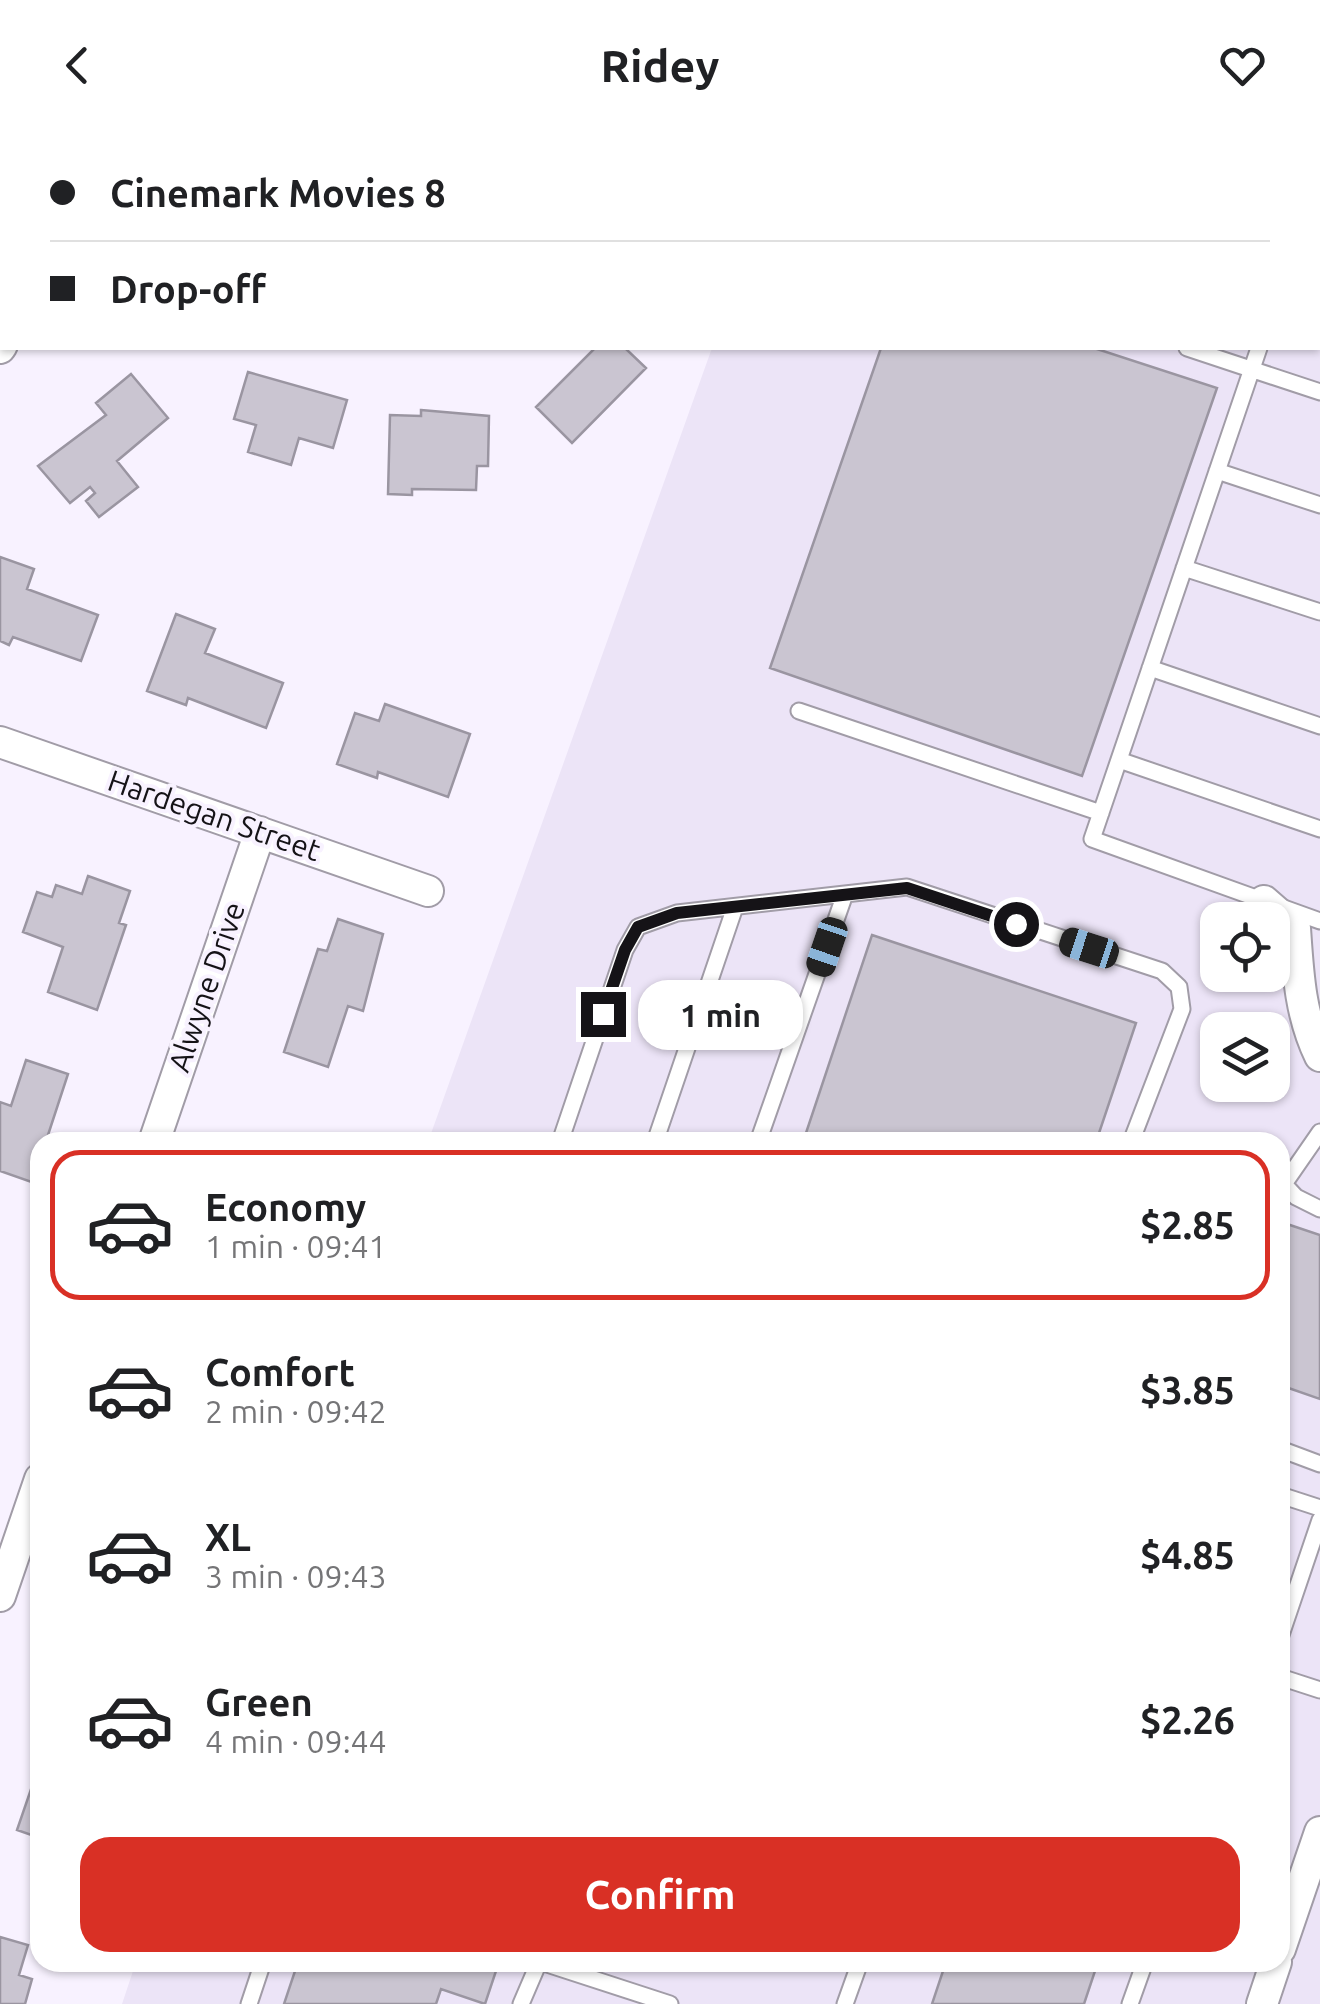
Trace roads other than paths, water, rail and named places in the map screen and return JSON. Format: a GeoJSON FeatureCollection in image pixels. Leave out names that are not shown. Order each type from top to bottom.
{"type":"FeatureCollection","features":[{"type":"Feature","properties":{"kind":"street","name":"Hardegan Street"},"geometry":{"type":"LineString","coordinates":[[0,742],[428,891]]}},
{"type":"Feature","properties":{"kind":"street","name":"Alwyne Drive"},"geometry":{"type":"LineString","coordinates":[[157,1132],[260,832]]}},
{"type":"Feature","properties":{"kind":"street"},"geometry":{"type":"LineString","coordinates":[[1264,900],[1295,928],[1299,988],[1310,1036],[1320,1056]]}},
{"type":"Feature","properties":{"kind":"street"},"geometry":{"type":"LineString","coordinates":[[0,1596],[30,1508]]}},
{"type":"Feature","properties":{"kind":"street"},"geometry":{"type":"LineString","coordinates":[[1290,1919],[1310,1893],[1320,1832]]}},
{"type":"Feature","properties":{"kind":"street"},"geometry":{"type":"LineString","coordinates":[[1262,2004],[1273,1972]]}},
{"type":"Feature","properties":{"kind":"lane"},"geometry":{"type":"LineString","coordinates":[[1194,350],[1320,392]]}},
{"type":"Feature","properties":{"kind":"lane"},"geometry":{"type":"LineString","coordinates":[[1258,350],[1092,839],[1320,921]]}},
{"type":"Feature","properties":{"kind":"lane"},"geometry":{"type":"LineString","coordinates":[[1217,471],[1320,506]]}},
{"type":"Feature","properties":{"kind":"lane"},"geometry":{"type":"LineString","coordinates":[[1184,568],[1320,612]]}},
{"type":"Feature","properties":{"kind":"lane"},"geometry":{"type":"LineString","coordinates":[[1150,668],[1320,726]]}},
{"type":"Feature","properties":{"kind":"lane"},"geometry":{"type":"LineString","coordinates":[[799,711],[1101,813]]}},
{"type":"Feature","properties":{"kind":"lane"},"geometry":{"type":"LineString","coordinates":[[1118,760],[1320,829]]}},
{"type":"Feature","properties":{"kind":"lane"},"geometry":{"type":"LineString","coordinates":[[563,1132],[625,950],[638,927],[677,913],[907,888],[1162,972],[1178,988],[1182,1009],[1135,1132]]}},
{"type":"Feature","properties":{"kind":"lane"},"geometry":{"type":"LineString","coordinates":[[762,1132],[845,894]]}},
{"type":"Feature","properties":{"kind":"lane"},"geometry":{"type":"LineString","coordinates":[[659,1132],[735,907]]}},
{"type":"Feature","properties":{"kind":"lane"},"geometry":{"type":"LineString","coordinates":[[1290,1175],[1320,1132]]}},
{"type":"Feature","properties":{"kind":"lane"},"geometry":{"type":"LineString","coordinates":[[1290,1193],[1320,1208]]}},
{"type":"Feature","properties":{"kind":"lane"},"geometry":{"type":"LineString","coordinates":[[1290,1453],[1320,1464]]}},
{"type":"Feature","properties":{"kind":"lane"},"geometry":{"type":"LineString","coordinates":[[1290,1498],[1320,1508]]}},
{"type":"Feature","properties":{"kind":"lane"},"geometry":{"type":"LineString","coordinates":[[1290,1608],[1320,1520]]}},
{"type":"Feature","properties":{"kind":"lane"},"geometry":{"type":"LineString","coordinates":[[1290,1680],[1320,1690]]}},
{"type":"Feature","properties":{"kind":"lane"},"geometry":{"type":"LineString","coordinates":[[250,2004],[260,1972]]}},
{"type":"Feature","properties":{"kind":"lane"},"geometry":{"type":"LineString","coordinates":[[521,2004],[535,1972]]}},
{"type":"Feature","properties":{"kind":"lane"},"geometry":{"type":"LineString","coordinates":[[571,1972],[670,2004]]}},
{"type":"Feature","properties":{"kind":"lane"},"geometry":{"type":"LineString","coordinates":[[846,2004],[857,1972]]}},
{"type":"Feature","properties":{"kind":"lane"},"geometry":{"type":"LineString","coordinates":[[1130,2004],[1141,1972]]}}]}
